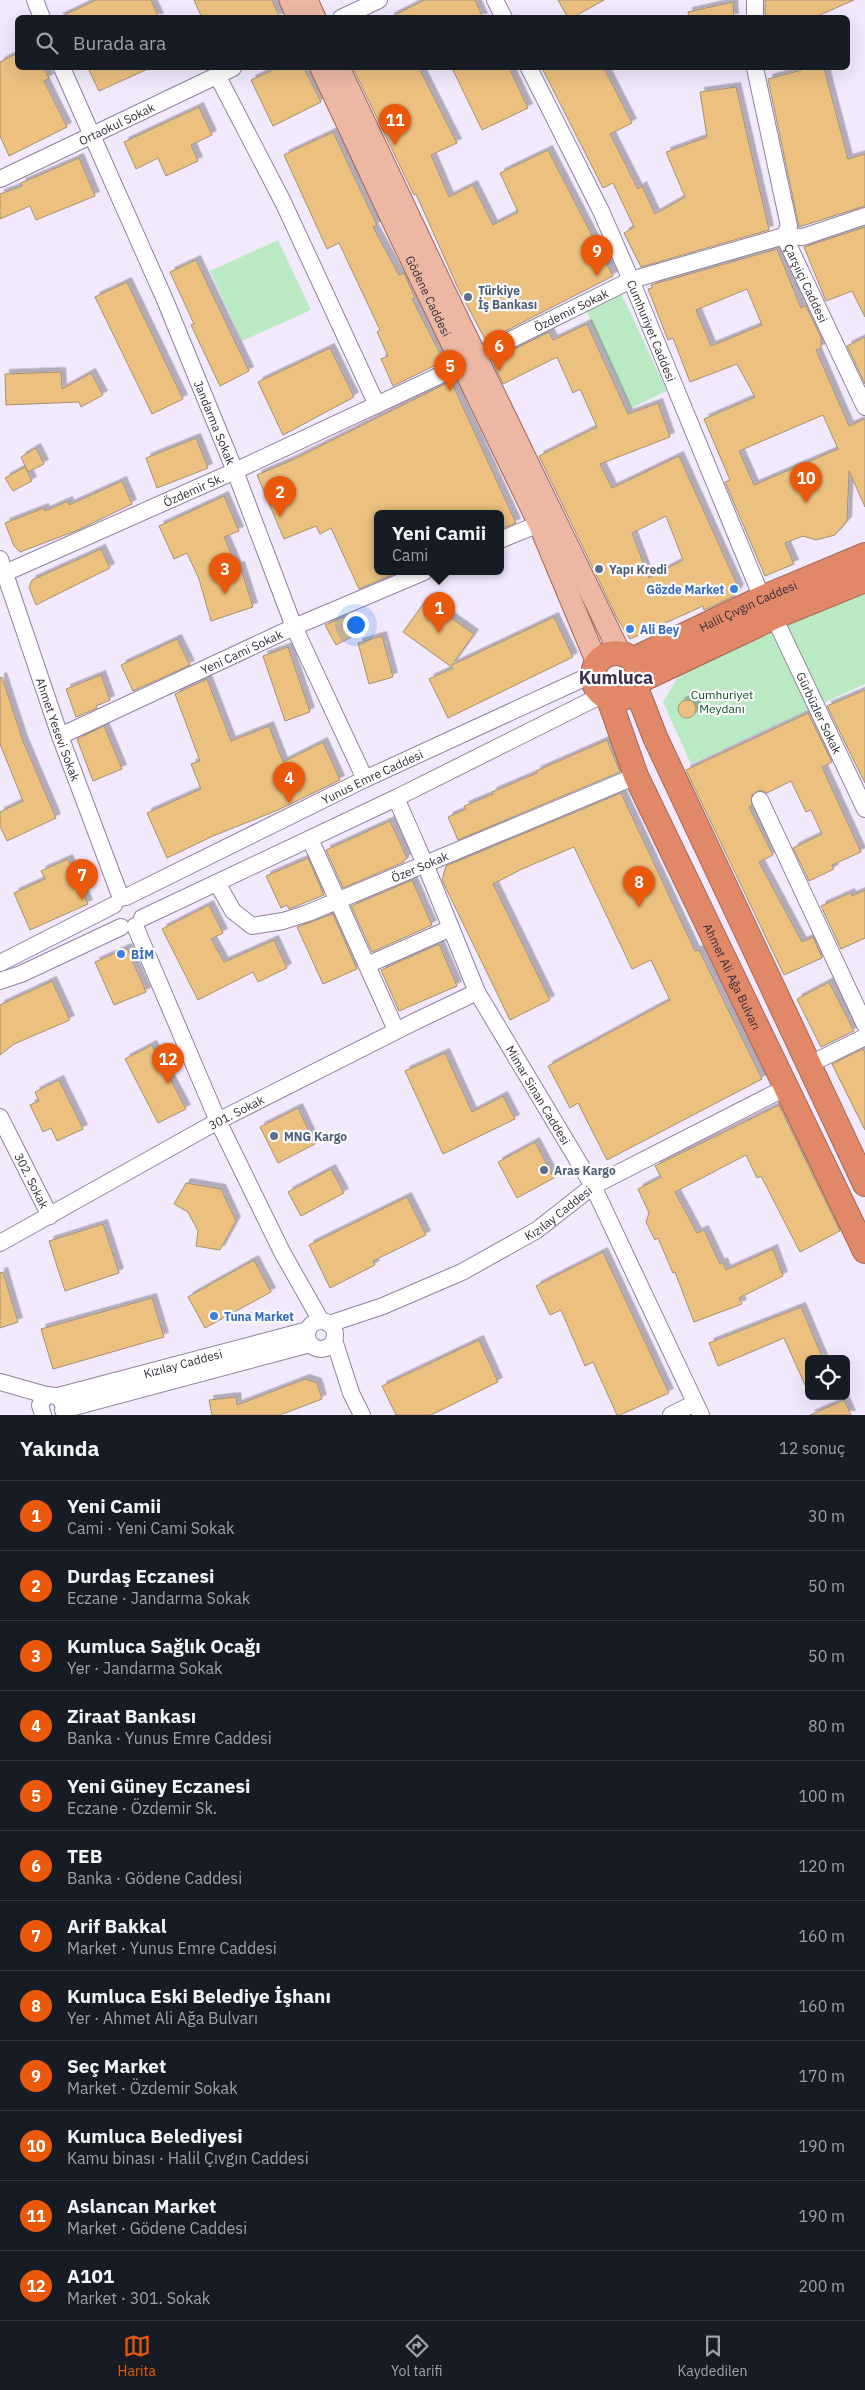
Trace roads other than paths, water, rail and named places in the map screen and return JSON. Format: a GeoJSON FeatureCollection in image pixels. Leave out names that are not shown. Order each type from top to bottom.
{"type":"FeatureCollection","features":[{"type":"Feature","properties":{"kind":"highway","name":"Halil Çıvgın Caddesi"},"geometry":{"type":"LineString","coordinates":[[632,671],[768,608],[865,555]]}},
{"type":"Feature","properties":{"kind":"highway","name":"Halil Çıvgın Caddesi"},"geometry":{"type":"LineString","coordinates":[[768,608],[865,580]]}},
{"type":"Feature","properties":{"kind":"highway"},"geometry":{"type":"LineString","coordinates":[[632,671],[625,698],[600,683],[607,655],[632,671],[655,737],[865,1184]]}},
{"type":"Feature","properties":{"kind":"highway","name":"Ahmet Ali Ağa Bulvarı"},"geometry":{"type":"LineString","coordinates":[[600,683],[636,776],[865,1251]]}},
{"type":"Feature","properties":{"kind":"main road"},"geometry":{"type":"LineString","coordinates":[[290,0],[297,15]]}},
{"type":"Feature","properties":{"kind":"main road"},"geometry":{"type":"LineString","coordinates":[[307,0],[314,15]]}},
{"type":"Feature","properties":{"kind":"main road","name":"Gödene Caddesi"},"geometry":{"type":"LineString","coordinates":[[323,70],[469,361],[632,671]]}},
{"type":"Feature","properties":{"kind":"main road","name":"Gödene Caddesi"},"geometry":{"type":"LineString","coordinates":[[340,70],[539,524],[600,683]]}},
{"type":"Feature","properties":{"kind":"street"},"geometry":{"type":"LineString","coordinates":[[35,0],[41,15]]}},
{"type":"Feature","properties":{"kind":"street"},"geometry":{"type":"LineString","coordinates":[[347,15],[379,0]]}},
{"type":"Feature","properties":{"kind":"street"},"geometry":{"type":"LineString","coordinates":[[495,0],[502,15]]}},
{"type":"Feature","properties":{"kind":"street"},"geometry":{"type":"LineString","coordinates":[[755,0],[755,15]]}},
{"type":"Feature","properties":{"kind":"street","name":"Jandarma Sokak"},"geometry":{"type":"LineString","coordinates":[[63,70],[165,300],[235,471],[294,627],[365,778]]}},
{"type":"Feature","properties":{"kind":"street","name":"Ortaokul Sokak"},"geometry":{"type":"LineString","coordinates":[[0,179],[90,134],[228,70]]}},
{"type":"Feature","properties":{"kind":"street","name":"Cumhuriyet Caddesi"},"geometry":{"type":"LineString","coordinates":[[530,70],[601,211],[768,608]]}},
{"type":"Feature","properties":{"kind":"street","name":"Çarşıiçi Caddesi"},"geometry":{"type":"LineString","coordinates":[[755,70],[788,226],[784,236],[865,407]]}},
{"type":"Feature","properties":{"kind":"street"},"geometry":{"type":"LineString","coordinates":[[217,75],[279,194],[377,405]]}},
{"type":"Feature","properties":{"kind":"street","name":"Özdemir Sokak"},"geometry":{"type":"LineString","coordinates":[[469,361],[631,280],[784,236],[802,237],[865,216]]}},
{"type":"Feature","properties":{"kind":"street","name":"Özdemir Sk."},"geometry":{"type":"LineString","coordinates":[[2,566],[235,471],[469,361]]}},
{"type":"Feature","properties":{"kind":"street"},"geometry":{"type":"LineString","coordinates":[[504,538],[539,524]]}},
{"type":"Feature","properties":{"kind":"street","name":"Ahmet Yesevi Sokak"},"geometry":{"type":"LineString","coordinates":[[2,566],[60,736],[120,900]]}},
{"type":"Feature","properties":{"kind":"street","name":"Yeni Cami Sokak"},"geometry":{"type":"LineString","coordinates":[[60,736],[294,627],[417,575]]}},
{"type":"Feature","properties":{"kind":"street","name":"Gürbüzler Sokak"},"geometry":{"type":"LineString","coordinates":[[768,608],[865,809]]}},
{"type":"Feature","properties":{"kind":"street"},"geometry":{"type":"LineString","coordinates":[[0,981],[21,974],[133,923],[396,798],[600,683]]}},
{"type":"Feature","properties":{"kind":"street","name":"Yunus Emre Caddesi"},"geometry":{"type":"LineString","coordinates":[[0,963],[120,900],[365,778],[600,683]]}},
{"type":"Feature","properties":{"kind":"street","name":"Özer Sokak"},"geometry":{"type":"LineString","coordinates":[[217,883],[233,911],[252,926],[283,921],[636,776]]}},
{"type":"Feature","properties":{"kind":"street","name":"Mimar Sinan Caddesi"},"geometry":{"type":"LineString","coordinates":[[396,798],[477,992],[593,1186],[698,1409]]}},
{"type":"Feature","properties":{"kind":"street"},"geometry":{"type":"LineString","coordinates":[[760,800],[865,1025]]}},
{"type":"Feature","properties":{"kind":"street"},"geometry":{"type":"LineString","coordinates":[[310,839],[396,1030]]}},
{"type":"Feature","properties":{"kind":"street"},"geometry":{"type":"LineString","coordinates":[[136,899],[140,903],[144,913],[133,923],[117,924],[112,915],[120,900],[136,899]]}},
{"type":"Feature","properties":{"kind":"street"},"geometry":{"type":"LineString","coordinates":[[133,923],[218,1121],[362,1415]]}},
{"type":"Feature","properties":{"kind":"street"},"geometry":{"type":"LineString","coordinates":[[367,965],[451,928]]}},
{"type":"Feature","properties":{"kind":"street","name":"301. Sokak"},"geometry":{"type":"LineString","coordinates":[[0,1243],[218,1121],[396,1030],[477,992]]}},
{"type":"Feature","properties":{"kind":"street"},"geometry":{"type":"LineString","coordinates":[[808,1066],[865,1037]]}},
{"type":"Feature","properties":{"kind":"street","name":"Kızılay Caddesi"},"geometry":{"type":"LineString","coordinates":[[0,1382],[49,1408],[321,1334],[462,1272],[537,1230],[593,1186],[785,1088]]}},
{"type":"Feature","properties":{"kind":"street","name":"302. Sokak"},"geometry":{"type":"LineString","coordinates":[[0,1118],[50,1216]]}},
{"type":"Feature","properties":{"kind":"street"},"geometry":{"type":"LineString","coordinates":[[671,1415],[698,1409]]}},
{"type":"Feature","properties":{"kind":"place","name":"Aslancan Market"},"geometry":{"type":"Point","coordinates":[395,145]}},
{"type":"Feature","properties":{"kind":"place","name":"Seç Market"},"geometry":{"type":"Point","coordinates":[597,276]}},
{"type":"Feature","properties":{"kind":"place","name":"Türkiye İş Bankası"},"geometry":{"type":"Point","coordinates":[468,297]}},
{"type":"Feature","properties":{"kind":"place","name":"TEB"},"geometry":{"type":"Point","coordinates":[499,371]}},
{"type":"Feature","properties":{"kind":"place","name":"Yeni Güney Eczanesi"},"geometry":{"type":"Point","coordinates":[450,391]}},
{"type":"Feature","properties":{"kind":"place","name":"Kumluca Belediyesi"},"geometry":{"type":"Point","coordinates":[806,503]}},
{"type":"Feature","properties":{"kind":"place","name":"Durdaş Eczanesi"},"geometry":{"type":"Point","coordinates":[280,517]}},
{"type":"Feature","properties":{"kind":"place","name":"Yapı Kredi"},"geometry":{"type":"Point","coordinates":[599,569]}},
{"type":"Feature","properties":{"kind":"place","name":"Gözde Market"},"geometry":{"type":"Point","coordinates":[734,589]}},
{"type":"Feature","properties":{"kind":"place","name":"Kumluca Sağlık Ocağı"},"geometry":{"type":"Point","coordinates":[225,594]}},
{"type":"Feature","properties":{"kind":"place","name":"Ali Bey"},"geometry":{"type":"Point","coordinates":[630,629]}},
{"type":"Feature","properties":{"kind":"place","name":"Yeni Camii"},"geometry":{"type":"Point","coordinates":[439,633]}},
{"type":"Feature","properties":{"kind":"place","name":"Ziraat Bankası"},"geometry":{"type":"Point","coordinates":[289,803]}},
{"type":"Feature","properties":{"kind":"place","name":"Arif Bakkal"},"geometry":{"type":"Point","coordinates":[82,900]}},
{"type":"Feature","properties":{"kind":"place","name":"Kumluca Eski Belediye İşhanı"},"geometry":{"type":"Point","coordinates":[639,907]}},
{"type":"Feature","properties":{"kind":"place","name":"BİM"},"geometry":{"type":"Point","coordinates":[121,954]}},
{"type":"Feature","properties":{"kind":"place","name":"A101"},"geometry":{"type":"Point","coordinates":[168,1084]}},
{"type":"Feature","properties":{"kind":"place","name":"MNG Kargo"},"geometry":{"type":"Point","coordinates":[274,1136]}},
{"type":"Feature","properties":{"kind":"place","name":"Aras Kargo"},"geometry":{"type":"Point","coordinates":[544,1170]}},
{"type":"Feature","properties":{"kind":"place","name":"Tuna Market"},"geometry":{"type":"Point","coordinates":[214,1316]}},
{"type":"Feature","properties":{"kind":"district","name":"Kumluca"},"geometry":{"type":"Point","coordinates":[616,677]}},
{"type":"Feature","properties":{"kind":"park label","name":"Cumhuriyet Meydanı"},"geometry":{"type":"Point","coordinates":[722,701]}}]}
